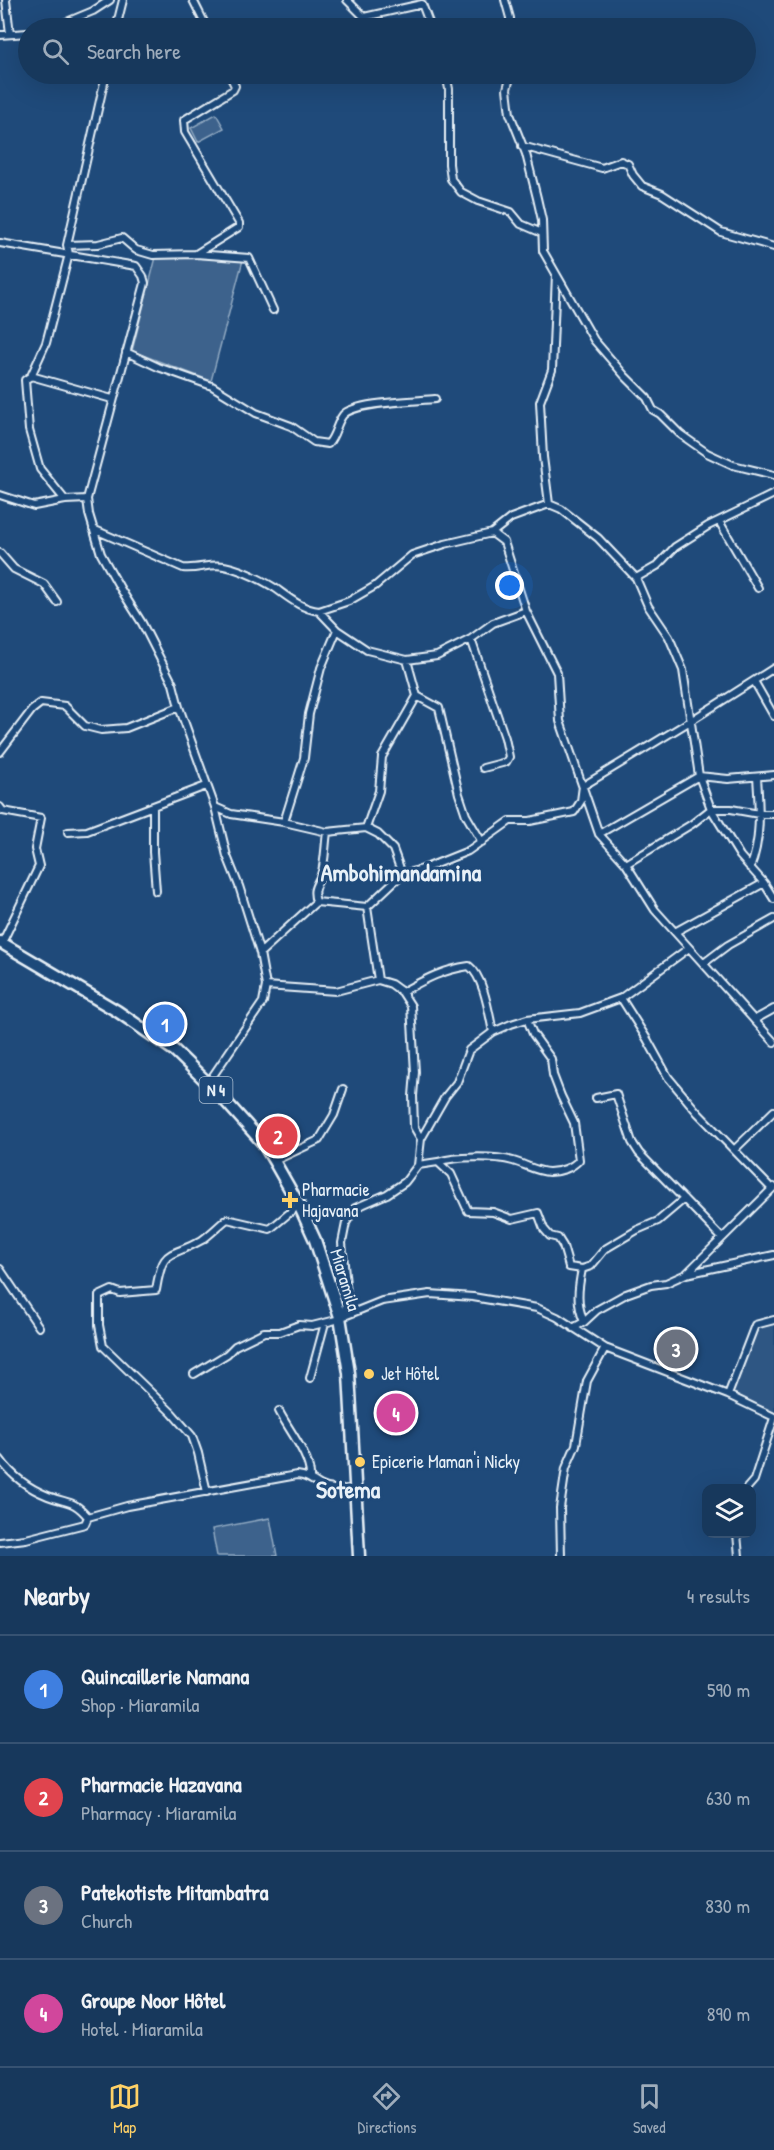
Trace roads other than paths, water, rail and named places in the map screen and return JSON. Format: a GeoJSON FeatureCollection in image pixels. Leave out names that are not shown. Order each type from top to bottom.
{"type":"FeatureCollection","features":[{"type":"Feature","properties":{"kind":"main road","name":"Miaramila"},"geometry":{"type":"LineString","coordinates":[[1,943],[117,1011],[175,1052],[208,1083],[263,1143],[274,1161],[299,1205],[321,1253],[341,1317],[349,1372],[359,1556]]}},
{"type":"Feature","properties":{"kind":"street"},"geometry":{"type":"LineString","coordinates":[[6,0],[10,34]]}},
{"type":"Feature","properties":{"kind":"street"},"geometry":{"type":"LineString","coordinates":[[76,18],[110,0]]}},
{"type":"Feature","properties":{"kind":"street"},"geometry":{"type":"LineString","coordinates":[[118,18],[123,0]]}},
{"type":"Feature","properties":{"kind":"street"},"geometry":{"type":"LineString","coordinates":[[193,0],[202,18]]}},
{"type":"Feature","properties":{"kind":"street"},"geometry":{"type":"LineString","coordinates":[[347,0],[364,17],[422,3],[427,18]]}},
{"type":"Feature","properties":{"kind":"street"},"geometry":{"type":"LineString","coordinates":[[506,0],[510,18]]}},
{"type":"Feature","properties":{"kind":"street"},"geometry":{"type":"LineString","coordinates":[[0,34],[18,34]]}},
{"type":"Feature","properties":{"kind":"street"},"geometry":{"type":"LineString","coordinates":[[65,500],[40,469],[29,430],[25,380],[31,376],[46,343],[69,254],[68,246],[104,84]]}},
{"type":"Feature","properties":{"kind":"street"},"geometry":{"type":"LineString","coordinates":[[196,254],[239,227],[239,223],[184,132],[184,120],[233,90],[235,84]]}},
{"type":"Feature","properties":{"kind":"street"},"geometry":{"type":"LineString","coordinates":[[448,84],[451,179],[461,192],[478,201],[511,212],[521,224],[542,233]]}},
{"type":"Feature","properties":{"kind":"street"},"geometry":{"type":"LineString","coordinates":[[508,84],[510,114],[537,198],[543,251],[594,340],[625,376],[641,390],[653,410],[680,434],[707,453],[733,465],[774,475]]}},
{"type":"Feature","properties":{"kind":"street"},"geometry":{"type":"LineString","coordinates":[[522,146],[602,168],[621,161],[628,164],[633,176],[642,186],[662,194],[721,232],[774,247]]}},
{"type":"Feature","properties":{"kind":"street"},"geometry":{"type":"LineString","coordinates":[[68,246],[98,244],[122,238],[136,250],[153,255],[196,254],[249,258],[273,310]]}},
{"type":"Feature","properties":{"kind":"street"},"geometry":{"type":"LineString","coordinates":[[0,243],[135,266],[140,270],[145,283],[87,499],[101,554],[142,623],[173,684],[215,807],[227,856],[260,953],[266,986],[262,1002],[208,1083]]}},
{"type":"Feature","properties":{"kind":"street"},"geometry":{"type":"LineString","coordinates":[[549,504],[543,457],[540,402],[552,370],[556,273]]}},
{"type":"Feature","properties":{"kind":"street"},"geometry":{"type":"LineString","coordinates":[[126,352],[158,367],[196,379],[256,413],[291,426],[319,444],[328,444],[335,436],[342,417],[350,410],[370,405],[435,399]]}},
{"type":"Feature","properties":{"kind":"street"},"geometry":{"type":"LineString","coordinates":[[31,376],[112,399]]}},
{"type":"Feature","properties":{"kind":"street"},"geometry":{"type":"LineString","coordinates":[[636,578],[657,566],[675,547],[719,521],[774,494]]}},
{"type":"Feature","properties":{"kind":"street"},"geometry":{"type":"LineString","coordinates":[[0,495],[34,506],[65,500],[87,499]]}},
{"type":"Feature","properties":{"kind":"street"},"geometry":{"type":"LineString","coordinates":[[93,529],[183,568],[195,569],[223,565],[272,587],[307,610],[319,611],[349,601],[375,586],[412,555],[445,544],[492,533],[511,518],[549,504],[561,509],[598,538],[636,578],[648,606],[669,638],[682,670],[692,720],[699,776],[711,809],[740,856],[764,883],[774,899]]}},
{"type":"Feature","properties":{"kind":"street"},"geometry":{"type":"LineString","coordinates":[[719,521],[758,588]]}},
{"type":"Feature","properties":{"kind":"street"},"geometry":{"type":"LineString","coordinates":[[492,533],[504,542],[526,611],[557,673],[560,721],[599,834],[626,864],[655,910],[774,1042]]}},
{"type":"Feature","properties":{"kind":"street"},"geometry":{"type":"LineString","coordinates":[[0,553],[14,569],[44,584],[57,602]]}},
{"type":"Feature","properties":{"kind":"street"},"geometry":{"type":"LineString","coordinates":[[319,611],[337,630],[367,650],[407,660],[437,656],[471,639],[493,623],[526,611]]}},
{"type":"Feature","properties":{"kind":"street"},"geometry":{"type":"LineString","coordinates":[[284,822],[304,758],[309,714],[321,668],[337,630]]}},
{"type":"Feature","properties":{"kind":"street"},"geometry":{"type":"LineString","coordinates":[[471,639],[505,738],[509,758],[506,762],[483,768]]}},
{"type":"Feature","properties":{"kind":"street"},"geometry":{"type":"LineString","coordinates":[[366,828],[379,791],[382,758],[417,696],[407,660]]}},
{"type":"Feature","properties":{"kind":"street"},"geometry":{"type":"LineString","coordinates":[[582,786],[774,668]]}},
{"type":"Feature","properties":{"kind":"street"},"geometry":{"type":"LineString","coordinates":[[754,681],[774,716]]}},
{"type":"Feature","properties":{"kind":"street"},"geometry":{"type":"LineString","coordinates":[[417,696],[439,708],[459,794],[466,815],[482,842]]}},
{"type":"Feature","properties":{"kind":"street"},"geometry":{"type":"LineString","coordinates":[[0,752],[32,710],[41,703],[65,706],[85,726],[101,730],[126,728],[179,707]]}},
{"type":"Feature","properties":{"kind":"street"},"geometry":{"type":"LineString","coordinates":[[599,834],[699,776],[729,779],[774,775]]}},
{"type":"Feature","properties":{"kind":"street"},"geometry":{"type":"LineString","coordinates":[[750,867],[755,855],[759,814],[757,777]]}},
{"type":"Feature","properties":{"kind":"street"},"geometry":{"type":"LineString","coordinates":[[69,832],[87,831],[206,786]]}},
{"type":"Feature","properties":{"kind":"street"},"geometry":{"type":"LineString","coordinates":[[260,953],[316,902],[367,907],[402,874],[423,869],[468,850],[510,821],[530,822],[574,812],[581,801],[582,786]]}},
{"type":"Feature","properties":{"kind":"street"},"geometry":{"type":"LineString","coordinates":[[0,807],[3,811],[41,818],[35,849],[39,866],[1,943]]}},
{"type":"Feature","properties":{"kind":"street"},"geometry":{"type":"LineString","coordinates":[[153,807],[156,891]]}},
{"type":"Feature","properties":{"kind":"street"},"geometry":{"type":"LineString","coordinates":[[215,807],[231,814],[284,822],[327,832],[366,828],[378,834],[393,849],[402,874]]}},
{"type":"Feature","properties":{"kind":"street"},"geometry":{"type":"LineString","coordinates":[[626,864],[692,824],[711,809],[774,814]]}},
{"type":"Feature","properties":{"kind":"street"},"geometry":{"type":"LineString","coordinates":[[316,902],[314,894],[316,883],[321,876],[327,832]]}},
{"type":"Feature","properties":{"kind":"street"},"geometry":{"type":"LineString","coordinates":[[675,932],[764,883]]}},
{"type":"Feature","properties":{"kind":"street"},"geometry":{"type":"LineString","coordinates":[[367,907],[378,980]]}},
{"type":"Feature","properties":{"kind":"street"},"geometry":{"type":"LineString","coordinates":[[704,963],[728,945],[774,919]]}},
{"type":"Feature","properties":{"kind":"street"},"geometry":{"type":"LineString","coordinates":[[341,1317],[347,1295],[342,1243],[346,1223],[355,1208],[387,1194],[405,1182],[418,1164],[421,1138],[445,1097],[457,1082],[469,1050],[493,1032],[527,1019],[580,1013],[621,998],[689,948]]}},
{"type":"Feature","properties":{"kind":"street"},"geometry":{"type":"LineString","coordinates":[[402,992],[434,974],[448,969],[470,966],[476,970],[493,1032]]}},
{"type":"Feature","properties":{"kind":"street"},"geometry":{"type":"LineString","coordinates":[[266,986],[336,991],[378,980],[392,984],[402,992],[411,1006],[415,1071],[414,1127],[421,1138]]}},
{"type":"Feature","properties":{"kind":"street"},"geometry":{"type":"LineString","coordinates":[[621,998],[668,1077],[698,1113],[773,1188],[686,1274]]}},
{"type":"Feature","properties":{"kind":"street"},"geometry":{"type":"LineString","coordinates":[[754,1020],[774,1009]]}},
{"type":"Feature","properties":{"kind":"street"},"geometry":{"type":"LineString","coordinates":[[418,1164],[451,1158],[494,1158],[549,1172],[573,1167],[579,1160],[573,1123],[561,1096],[551,1059],[532,1034],[527,1019]]}},
{"type":"Feature","properties":{"kind":"street"},"geometry":{"type":"LineString","coordinates":[[274,1161],[319,1140],[334,1114],[343,1089]]}},
{"type":"Feature","properties":{"kind":"street"},"geometry":{"type":"LineString","coordinates":[[596,1098],[616,1094],[629,1134],[639,1153],[722,1238]]}},
{"type":"Feature","properties":{"kind":"street"},"geometry":{"type":"LineString","coordinates":[[734,1150],[774,1111]]}},
{"type":"Feature","properties":{"kind":"street"},"geometry":{"type":"LineString","coordinates":[[438,1162],[452,1174],[468,1211],[493,1212],[512,1219],[538,1212],[544,1229],[550,1236],[558,1238],[564,1246],[569,1267],[582,1269],[591,1266],[605,1249],[637,1230],[658,1221],[684,1199]]}},
{"type":"Feature","properties":{"kind":"street"},"geometry":{"type":"LineString","coordinates":[[207,1492],[192,1436],[172,1413],[103,1346],[99,1325],[99,1296],[112,1290],[120,1293],[156,1290],[159,1268],[171,1253],[202,1239],[227,1219],[270,1229],[299,1205]]}},
{"type":"Feature","properties":{"kind":"street"},"geometry":{"type":"LineString","coordinates":[[573,1328],[597,1310],[626,1294],[651,1285],[666,1283],[686,1274],[774,1255]]}},
{"type":"Feature","properties":{"kind":"street"},"geometry":{"type":"LineString","coordinates":[[0,1269],[39,1327]]}},
{"type":"Feature","properties":{"kind":"street"},"geometry":{"type":"LineString","coordinates":[[582,1269],[577,1306],[584,1322]]}},
{"type":"Feature","properties":{"kind":"street"},"geometry":{"type":"LineString","coordinates":[[194,1374],[227,1354],[235,1346],[264,1332],[280,1332],[299,1325],[312,1326],[324,1323],[382,1301],[430,1294],[473,1297],[537,1308],[557,1317],[605,1348],[728,1395],[774,1418],[754,1480],[750,1484]]}},
{"type":"Feature","properties":{"kind":"street"},"geometry":{"type":"LineString","coordinates":[[728,1395],[755,1324],[774,1320]]}},
{"type":"Feature","properties":{"kind":"street"},"geometry":{"type":"LineString","coordinates":[[310,1378],[324,1323]]}},
{"type":"Feature","properties":{"kind":"street"},"geometry":{"type":"LineString","coordinates":[[561,1556],[560,1508],[566,1468],[576,1445],[586,1381],[605,1348]]}},
{"type":"Feature","properties":{"kind":"street"},"geometry":{"type":"LineString","coordinates":[[279,1411],[310,1470],[310,1477]]}},
{"type":"Feature","properties":{"kind":"street"},"geometry":{"type":"LineString","coordinates":[[0,1459],[17,1480],[47,1496],[78,1505],[88,1517]]}},
{"type":"Feature","properties":{"kind":"street"},"geometry":{"type":"LineString","coordinates":[[88,1517],[126,1506],[297,1474],[310,1477],[320,1485],[332,1489],[355,1489]]}},
{"type":"Feature","properties":{"kind":"street"},"geometry":{"type":"LineString","coordinates":[[0,1542],[26,1539],[85,1524],[88,1517]]}},
{"type":"Feature","properties":{"kind":"street"},"geometry":{"type":"LineString","coordinates":[[738,1538],[740,1556]]}},
{"type":"Feature","properties":{"kind":"place","name":"Quincaillerie Namana"},"geometry":{"type":"Point","coordinates":[165,1024]}},
{"type":"Feature","properties":{"kind":"place","name":"Pharmacie Hazavana"},"geometry":{"type":"Point","coordinates":[278,1136]}},
{"type":"Feature","properties":{"kind":"place","name":"Pharmacie Hajavana"},"geometry":{"type":"Point","coordinates":[290,1200]}},
{"type":"Feature","properties":{"kind":"place","name":"Patekotiste Mitambatra"},"geometry":{"type":"Point","coordinates":[676,1349]}},
{"type":"Feature","properties":{"kind":"place","name":"Jet Hôtel"},"geometry":{"type":"Point","coordinates":[369,1374]}},
{"type":"Feature","properties":{"kind":"place","name":"Groupe Noor Hôtel"},"geometry":{"type":"Point","coordinates":[396,1413]}},
{"type":"Feature","properties":{"kind":"place","name":"Epicerie Maman'i Nicky"},"geometry":{"type":"Point","coordinates":[360,1462]}},
{"type":"Feature","properties":{"kind":"district","name":"Ambohimandamina"},"geometry":{"type":"Point","coordinates":[401,873]}},
{"type":"Feature","properties":{"kind":"district","name":"Sotema"},"geometry":{"type":"Point","coordinates":[348,1490]}}]}
